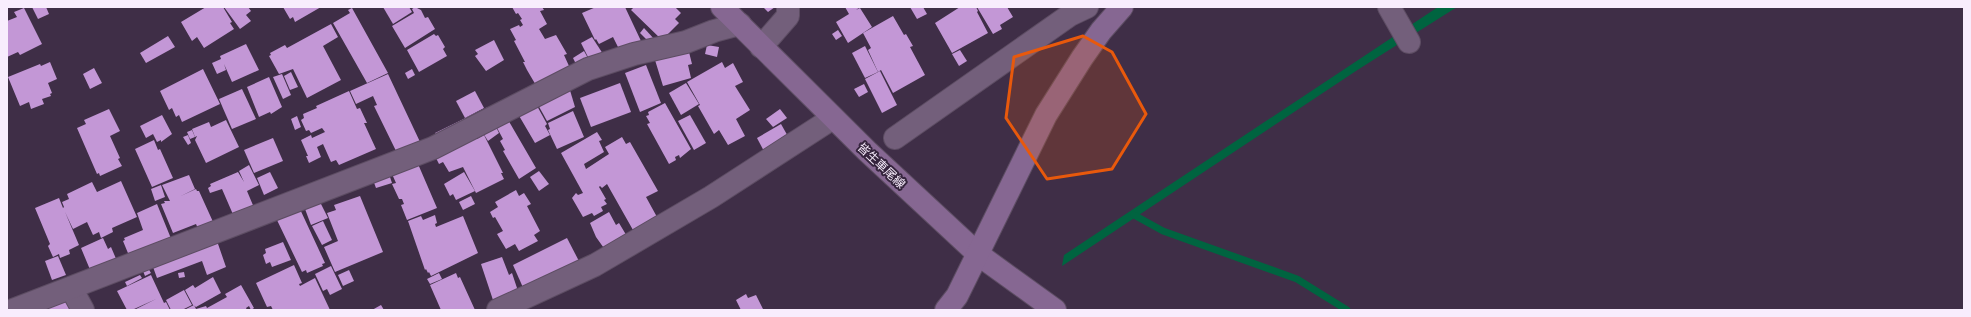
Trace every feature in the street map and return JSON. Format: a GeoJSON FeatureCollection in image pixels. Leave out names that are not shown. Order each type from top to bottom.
{"type":"FeatureCollection","features":[{"type":"Feature","properties":{"kind":"main road","name":"皆生車尾線"},"geometry":{"type":"LineString","coordinates":[[722,7],[833,118],[978,255],[1055,310]]}},
{"type":"Feature","properties":{"kind":"main road"},"geometry":{"type":"LineString","coordinates":[[946,310],[957,296],[1046,115],[1101,31],[1122,7]]}},
{"type":"Feature","properties":{"kind":"street"},"geometry":{"type":"LineString","coordinates":[[761,47],[788,16],[788,7]]}},
{"type":"Feature","properties":{"kind":"street"},"geometry":{"type":"LineString","coordinates":[[895,138],[1070,15],[1087,7]]}},
{"type":"Feature","properties":{"kind":"street"},"geometry":{"type":"LineString","coordinates":[[1394,15],[1409,42]]}},
{"type":"Feature","properties":{"kind":"street"},"geometry":{"type":"LineString","coordinates":[[13,310],[433,148],[588,69],[634,54],[686,42],[740,24]]}},
{"type":"Feature","properties":{"kind":"street"},"geometry":{"type":"LineString","coordinates":[[498,310],[595,265],[711,197],[833,118]]}},
{"type":"Feature","properties":{"kind":"street"},"geometry":{"type":"LineString","coordinates":[[71,288],[83,310]]}},
{"type":"Feature","properties":{"kind":"highlighted area"},"geometry":{"type":"Polygon","coordinates":[[[1083,36],[1112,52],[1146,114],[1112,169],[1047,179],[1006,118],[1014,57],[1083,36]]]}},
{"type":"Feature","properties":{"kind":"shaded area"},"geometry":{"type":"Polygon","coordinates":[[[1438,7],[1457,7],[1359,69],[1062,266],[1064,255],[1438,7]]]}},
{"type":"Feature","properties":{"kind":"building"},"geometry":{"type":"Polygon","coordinates":[[[32,7],[46,7],[49,14],[38,19],[32,7]]]}},
{"type":"Feature","properties":{"kind":"building"},"geometry":{"type":"Polygon","coordinates":[[[206,7],[223,7],[232,22],[230,23],[234,29],[204,48],[197,37],[192,41],[181,22],[206,7]]]}},
{"type":"Feature","properties":{"kind":"building"},"geometry":{"type":"Polygon","coordinates":[[[224,7],[248,7],[251,11],[246,15],[251,21],[240,29],[224,7]]]}},
{"type":"Feature","properties":{"kind":"building"},"geometry":{"type":"Polygon","coordinates":[[[283,7],[321,7],[295,22],[293,17],[290,19],[283,7]]]}},
{"type":"Feature","properties":{"kind":"building"},"geometry":{"type":"Polygon","coordinates":[[[383,7],[409,7],[412,12],[393,24],[383,7]]]}},
{"type":"Feature","properties":{"kind":"building"},"geometry":{"type":"Polygon","coordinates":[[[415,7],[421,10],[425,18],[428,17],[435,29],[405,48],[392,26],[414,13],[412,9],[415,7]]]}},
{"type":"Feature","properties":{"kind":"building"},"geometry":{"type":"Polygon","coordinates":[[[512,7],[542,7],[544,10],[540,11],[547,24],[539,29],[545,39],[556,35],[567,54],[564,55],[569,66],[564,69],[566,71],[537,87],[523,62],[525,62],[514,41],[516,40],[510,29],[523,25],[520,20],[522,19],[518,13],[516,14],[512,7]]]}},
{"type":"Feature","properties":{"kind":"building"},"geometry":{"type":"Polygon","coordinates":[[[596,7],[625,7],[641,41],[620,51],[613,37],[599,44],[596,39],[595,40],[582,13],[596,7]]]}},
{"type":"Feature","properties":{"kind":"building"},"geometry":{"type":"Polygon","coordinates":[[[634,7],[675,7],[681,13],[675,19],[679,23],[662,40],[631,10],[634,7]]]}},
{"type":"Feature","properties":{"kind":"building"},"geometry":{"type":"Polygon","coordinates":[[[763,7],[775,7],[768,12],[763,7]]]}},
{"type":"Feature","properties":{"kind":"building"},"geometry":{"type":"Polygon","coordinates":[[[845,7],[860,7],[856,10],[860,8],[872,27],[848,43],[836,22],[849,14],[845,7]]]}},
{"type":"Feature","properties":{"kind":"building"},"geometry":{"type":"Polygon","coordinates":[[[910,7],[923,7],[927,14],[917,19],[910,7]]]}},
{"type":"Feature","properties":{"kind":"building"},"geometry":{"type":"Polygon","coordinates":[[[960,7],[976,7],[988,33],[952,53],[935,23],[960,7]]]}},
{"type":"Feature","properties":{"kind":"building"},"geometry":{"type":"Polygon","coordinates":[[[977,7],[1007,7],[1013,17],[1000,25],[1002,29],[993,34],[977,7]]]}},
{"type":"Feature","properties":{"kind":"building"},"geometry":{"type":"Polygon","coordinates":[[[24,8],[42,44],[20,55],[18,52],[7,57],[7,21],[17,17],[14,12],[24,8]]]}},
{"type":"Feature","properties":{"kind":"building"},"geometry":{"type":"Polygon","coordinates":[[[352,8],[388,73],[367,83],[333,23],[350,13],[348,10],[352,8]]]}},
{"type":"Feature","properties":{"kind":"building"},"geometry":{"type":"Polygon","coordinates":[[[893,16],[904,35],[906,34],[913,46],[910,47],[925,75],[893,93],[881,70],[878,72],[868,50],[871,48],[863,33],[893,16]]]}},
{"type":"Feature","properties":{"kind":"building"},"geometry":{"type":"Polygon","coordinates":[[[331,24],[338,37],[323,46],[341,80],[307,98],[293,69],[279,74],[269,56],[271,55],[270,53],[285,45],[287,48],[331,24]]]}},
{"type":"Feature","properties":{"kind":"building"},"geometry":{"type":"Polygon","coordinates":[[[644,28],[655,40],[651,44],[640,33],[644,28]]]}},
{"type":"Feature","properties":{"kind":"building"},"geometry":{"type":"Polygon","coordinates":[[[838,30],[842,36],[836,40],[832,34],[838,30]]]}},
{"type":"Feature","properties":{"kind":"building"},"geometry":{"type":"Polygon","coordinates":[[[434,34],[436,36],[438,35],[445,47],[443,49],[447,56],[419,72],[407,50],[434,34]]]}},
{"type":"Feature","properties":{"kind":"building"},"geometry":{"type":"Polygon","coordinates":[[[168,36],[175,47],[146,63],[140,53],[168,36]]]}},
{"type":"Feature","properties":{"kind":"building"},"geometry":{"type":"Polygon","coordinates":[[[592,37],[603,54],[590,61],[581,43],[592,37]]]}},
{"type":"Feature","properties":{"kind":"building"},"geometry":{"type":"Polygon","coordinates":[[[494,40],[504,60],[486,71],[475,56],[478,54],[475,50],[494,40]]]}},
{"type":"Feature","properties":{"kind":"building"},"geometry":{"type":"Polygon","coordinates":[[[246,44],[259,70],[232,82],[224,64],[226,70],[217,74],[212,63],[221,59],[220,56],[246,44]]]}},
{"type":"Feature","properties":{"kind":"building"},"geometry":{"type":"Polygon","coordinates":[[[707,45],[719,47],[717,57],[705,54],[707,45]]]}},
{"type":"Feature","properties":{"kind":"building"},"geometry":{"type":"Polygon","coordinates":[[[865,46],[878,72],[865,78],[852,53],[865,46]]]}},
{"type":"Feature","properties":{"kind":"building"},"geometry":{"type":"Polygon","coordinates":[[[960,50],[967,61],[959,66],[952,54],[960,50]]]}},
{"type":"Feature","properties":{"kind":"building"},"geometry":{"type":"Polygon","coordinates":[[[584,51],[589,60],[577,66],[573,58],[584,51]]]}},
{"type":"Feature","properties":{"kind":"building"},"geometry":{"type":"Polygon","coordinates":[[[689,52],[692,64],[688,65],[691,78],[663,86],[655,60],[689,52]]]}},
{"type":"Feature","properties":{"kind":"building"},"geometry":{"type":"Polygon","coordinates":[[[50,62],[57,79],[48,83],[52,93],[50,94],[51,96],[42,99],[44,104],[31,109],[29,102],[20,106],[8,77],[40,64],[41,66],[50,62]]]}},
{"type":"Feature","properties":{"kind":"building"},"geometry":{"type":"Polygon","coordinates":[[[722,62],[725,68],[733,63],[743,82],[735,86],[750,110],[736,119],[745,136],[728,145],[719,130],[714,134],[698,106],[700,105],[687,82],[722,62]]]}},
{"type":"Feature","properties":{"kind":"building"},"geometry":{"type":"Polygon","coordinates":[[[646,65],[661,103],[640,112],[625,73],[646,65]]]}},
{"type":"Feature","properties":{"kind":"building"},"geometry":{"type":"Polygon","coordinates":[[[94,68],[102,83],[90,89],[83,74],[94,68]]]}},
{"type":"Feature","properties":{"kind":"building"},"geometry":{"type":"Polygon","coordinates":[[[203,69],[220,104],[182,122],[179,115],[176,117],[172,108],[169,110],[160,91],[203,69]]]}},
{"type":"Feature","properties":{"kind":"building"},"geometry":{"type":"Polygon","coordinates":[[[412,69],[415,75],[408,79],[405,73],[412,69]]]}},
{"type":"Feature","properties":{"kind":"building"},"geometry":{"type":"Polygon","coordinates":[[[880,71],[897,105],[882,113],[865,79],[880,71]]]}},
{"type":"Feature","properties":{"kind":"building"},"geometry":{"type":"Polygon","coordinates":[[[291,72],[298,87],[290,90],[284,76],[291,72]]]}},
{"type":"Feature","properties":{"kind":"building"},"geometry":{"type":"Polygon","coordinates":[[[282,74],[291,95],[283,99],[273,77],[282,74]]]}},
{"type":"Feature","properties":{"kind":"building"},"geometry":{"type":"Polygon","coordinates":[[[388,74],[421,144],[398,155],[374,106],[377,105],[373,96],[356,104],[350,91],[388,74]]]}},
{"type":"Feature","properties":{"kind":"building"},"geometry":{"type":"Polygon","coordinates":[[[269,77],[282,107],[271,114],[270,112],[259,117],[247,87],[269,77]]]}},
{"type":"Feature","properties":{"kind":"building"},"geometry":{"type":"Polygon","coordinates":[[[620,83],[631,112],[591,127],[580,98],[620,83]]]}},
{"type":"Feature","properties":{"kind":"building"},"geometry":{"type":"Polygon","coordinates":[[[686,83],[699,104],[681,115],[669,93],[686,83]]]}},
{"type":"Feature","properties":{"kind":"building"},"geometry":{"type":"Polygon","coordinates":[[[864,84],[868,92],[859,97],[854,89],[864,84]]]}},
{"type":"Feature","properties":{"kind":"building"},"geometry":{"type":"Polygon","coordinates":[[[569,87],[575,107],[547,121],[537,103],[569,87]]]}},
{"type":"Feature","properties":{"kind":"building"},"geometry":{"type":"Polygon","coordinates":[[[242,89],[256,119],[232,129],[219,99],[242,89]]]}},
{"type":"Feature","properties":{"kind":"building"},"geometry":{"type":"Polygon","coordinates":[[[349,91],[357,109],[360,108],[367,123],[364,123],[376,149],[339,165],[336,160],[331,162],[323,144],[317,147],[321,157],[309,163],[306,156],[308,156],[301,140],[311,135],[312,138],[325,132],[322,128],[311,133],[309,130],[306,131],[301,120],[304,118],[303,114],[317,108],[316,106],[349,91]]]}},
{"type":"Feature","properties":{"kind":"building"},"geometry":{"type":"Polygon","coordinates":[[[475,91],[484,108],[465,118],[456,101],[475,91]]]}},
{"type":"Feature","properties":{"kind":"building"},"geometry":{"type":"Polygon","coordinates":[[[665,103],[691,149],[680,158],[679,155],[675,157],[676,160],[669,164],[647,124],[650,123],[646,116],[649,115],[648,112],[665,103]]]}},
{"type":"Feature","properties":{"kind":"building"},"geometry":{"type":"Polygon","coordinates":[[[536,104],[547,124],[545,126],[550,135],[535,143],[518,114],[536,104]]]}},
{"type":"Feature","properties":{"kind":"building"},"geometry":{"type":"Polygon","coordinates":[[[488,107],[490,111],[437,138],[435,133],[488,107]]]}},
{"type":"Feature","properties":{"kind":"building"},"geometry":{"type":"Polygon","coordinates":[[[109,109],[120,131],[110,136],[122,166],[100,176],[99,173],[97,174],[77,128],[86,124],[84,120],[109,109]]]}},
{"type":"Feature","properties":{"kind":"building"},"geometry":{"type":"Polygon","coordinates":[[[780,109],[787,118],[773,127],[766,119],[780,109]]]}},
{"type":"Feature","properties":{"kind":"building"},"geometry":{"type":"Polygon","coordinates":[[[573,111],[584,137],[557,149],[548,130],[550,129],[548,123],[573,111]]]}},
{"type":"Feature","properties":{"kind":"building"},"geometry":{"type":"Polygon","coordinates":[[[162,115],[172,134],[161,142],[161,140],[157,142],[153,134],[146,138],[140,126],[162,115]]]}},
{"type":"Feature","properties":{"kind":"building"},"geometry":{"type":"Polygon","coordinates":[[[690,115],[706,143],[694,150],[678,121],[690,115]]]}},
{"type":"Feature","properties":{"kind":"building"},"geometry":{"type":"Polygon","coordinates":[[[297,116],[301,127],[295,130],[291,119],[297,116]]]}},
{"type":"Feature","properties":{"kind":"building"},"geometry":{"type":"Polygon","coordinates":[[[507,118],[536,168],[519,179],[503,151],[505,150],[500,141],[503,139],[496,126],[507,118]]]}},
{"type":"Feature","properties":{"kind":"building"},"geometry":{"type":"Polygon","coordinates":[[[226,120],[239,147],[206,163],[195,140],[197,136],[195,137],[192,129],[209,122],[211,127],[226,120]]]}},
{"type":"Feature","properties":{"kind":"building"},"geometry":{"type":"Polygon","coordinates":[[[781,124],[790,140],[766,155],[757,138],[781,124]]]}},
{"type":"Feature","properties":{"kind":"building"},"geometry":{"type":"Polygon","coordinates":[[[495,125],[499,133],[488,141],[483,133],[495,125]]]}},
{"type":"Feature","properties":{"kind":"building"},"geometry":{"type":"Polygon","coordinates":[[[192,130],[195,137],[190,139],[187,132],[192,130]]]}},
{"type":"Feature","properties":{"kind":"building"},"geometry":{"type":"Polygon","coordinates":[[[597,132],[602,140],[599,141],[604,152],[584,164],[586,169],[609,154],[605,147],[622,137],[626,144],[630,142],[658,191],[646,197],[657,217],[633,230],[607,184],[602,188],[600,186],[599,187],[606,199],[604,200],[607,204],[601,207],[603,211],[594,216],[592,213],[583,217],[572,198],[576,193],[578,195],[583,193],[561,153],[597,132]]]}},
{"type":"Feature","properties":{"kind":"building"},"geometry":{"type":"Polygon","coordinates":[[[188,135],[191,143],[188,145],[183,137],[188,135]]]}},
{"type":"Feature","properties":{"kind":"building"},"geometry":{"type":"Polygon","coordinates":[[[484,135],[503,173],[501,173],[504,179],[476,193],[463,167],[449,172],[443,162],[439,164],[435,156],[476,136],[477,139],[484,135]]]}},
{"type":"Feature","properties":{"kind":"building"},"geometry":{"type":"Polygon","coordinates":[[[273,138],[283,161],[254,173],[244,150],[273,138]]]}},
{"type":"Feature","properties":{"kind":"building"},"geometry":{"type":"Polygon","coordinates":[[[154,140],[158,150],[160,149],[173,178],[152,187],[135,149],[154,140]]]}},
{"type":"Feature","properties":{"kind":"building"},"geometry":{"type":"Polygon","coordinates":[[[418,164],[437,208],[407,220],[401,205],[404,204],[402,199],[399,199],[392,184],[396,183],[392,174],[418,164]]]}},
{"type":"Feature","properties":{"kind":"building"},"geometry":{"type":"Polygon","coordinates":[[[249,165],[259,185],[247,191],[255,210],[235,219],[222,189],[210,193],[208,188],[211,186],[210,184],[238,172],[244,182],[239,171],[249,165]]]}},
{"type":"Feature","properties":{"kind":"building"},"geometry":{"type":"Polygon","coordinates":[[[539,171],[549,184],[539,191],[530,177],[539,171]]]}},
{"type":"Feature","properties":{"kind":"building"},"geometry":{"type":"Polygon","coordinates":[[[270,172],[278,188],[264,195],[257,178],[270,172]]]}},
{"type":"Feature","properties":{"kind":"building"},"geometry":{"type":"Polygon","coordinates":[[[464,172],[475,191],[456,200],[453,194],[450,196],[444,184],[464,172]]]}},
{"type":"Feature","properties":{"kind":"building"},"geometry":{"type":"Polygon","coordinates":[[[389,174],[392,183],[376,188],[373,180],[389,174]]]}},
{"type":"Feature","properties":{"kind":"building"},"geometry":{"type":"Polygon","coordinates":[[[189,175],[195,189],[181,196],[196,189],[199,191],[214,224],[199,231],[196,224],[173,233],[161,204],[165,203],[164,201],[170,201],[162,185],[189,175]]]}},
{"type":"Feature","properties":{"kind":"building"},"geometry":{"type":"Polygon","coordinates":[[[121,181],[137,217],[112,228],[113,232],[101,238],[99,232],[93,235],[87,222],[73,229],[65,212],[79,245],[69,250],[70,254],[60,258],[59,254],[53,257],[48,246],[50,244],[35,208],[59,198],[63,208],[62,202],[69,199],[67,194],[92,182],[97,192],[121,181]]]}},
{"type":"Feature","properties":{"kind":"building"},"geometry":{"type":"Polygon","coordinates":[[[161,185],[165,197],[155,201],[151,189],[161,185]]]}},
{"type":"Feature","properties":{"kind":"building"},"geometry":{"type":"Polygon","coordinates":[[[516,190],[519,196],[524,193],[531,204],[527,206],[540,231],[534,235],[538,241],[519,251],[515,244],[506,249],[497,234],[503,231],[495,217],[493,218],[490,212],[498,207],[495,202],[516,190]]]}},
{"type":"Feature","properties":{"kind":"building"},"geometry":{"type":"Polygon","coordinates":[[[360,196],[383,252],[335,272],[324,247],[338,241],[327,213],[336,210],[334,205],[360,196]]]}},
{"type":"Feature","properties":{"kind":"building"},"geometry":{"type":"Polygon","coordinates":[[[471,196],[475,204],[463,210],[459,202],[471,196]]]}},
{"type":"Feature","properties":{"kind":"building"},"geometry":{"type":"Polygon","coordinates":[[[320,202],[328,218],[311,225],[305,209],[320,202]]]}},
{"type":"Feature","properties":{"kind":"building"},"geometry":{"type":"Polygon","coordinates":[[[157,204],[172,241],[130,258],[123,241],[125,240],[124,238],[143,230],[137,213],[157,204]]]}},
{"type":"Feature","properties":{"kind":"building"},"geometry":{"type":"Polygon","coordinates":[[[299,207],[325,263],[322,264],[323,266],[307,273],[306,270],[302,272],[276,218],[299,207]]]}},
{"type":"Feature","properties":{"kind":"building"},"geometry":{"type":"Polygon","coordinates":[[[609,212],[616,225],[619,223],[628,238],[606,251],[596,237],[590,223],[609,212]]]}},
{"type":"Feature","properties":{"kind":"building"},"geometry":{"type":"Polygon","coordinates":[[[435,215],[437,223],[435,224],[436,227],[463,216],[478,253],[431,276],[426,269],[425,270],[408,221],[421,216],[423,220],[435,215]]]}},
{"type":"Feature","properties":{"kind":"building"},"geometry":{"type":"Polygon","coordinates":[[[323,221],[332,240],[322,245],[312,226],[323,221]]]}},
{"type":"Feature","properties":{"kind":"building"},"geometry":{"type":"Polygon","coordinates":[[[103,238],[108,249],[111,247],[117,261],[91,272],[81,248],[103,238]]]}},
{"type":"Feature","properties":{"kind":"building"},"geometry":{"type":"Polygon","coordinates":[[[567,238],[581,265],[525,292],[513,265],[567,238]]]}},
{"type":"Feature","properties":{"kind":"building"},"geometry":{"type":"Polygon","coordinates":[[[217,241],[226,267],[207,275],[202,261],[157,278],[153,267],[217,241]]]}},
{"type":"Feature","properties":{"kind":"building"},"geometry":{"type":"Polygon","coordinates":[[[283,242],[291,260],[272,267],[270,262],[266,264],[263,255],[266,253],[265,249],[283,242]]]}},
{"type":"Feature","properties":{"kind":"building"},"geometry":{"type":"Polygon","coordinates":[[[58,256],[66,275],[52,280],[45,261],[58,256]]]}},
{"type":"Feature","properties":{"kind":"building"},"geometry":{"type":"Polygon","coordinates":[[[502,257],[509,275],[512,273],[518,291],[493,300],[481,264],[502,257]]]}},
{"type":"Feature","properties":{"kind":"building"},"geometry":{"type":"Polygon","coordinates":[[[294,265],[302,283],[299,284],[300,286],[315,278],[330,310],[273,310],[271,306],[267,307],[256,283],[294,265]]]}},
{"type":"Feature","properties":{"kind":"building"},"geometry":{"type":"Polygon","coordinates":[[[331,266],[342,289],[330,295],[327,289],[323,291],[315,274],[331,266]]]}},
{"type":"Feature","properties":{"kind":"building"},"geometry":{"type":"Polygon","coordinates":[[[148,268],[151,273],[145,276],[143,271],[148,268]]]}},
{"type":"Feature","properties":{"kind":"building"},"geometry":{"type":"Polygon","coordinates":[[[349,270],[354,281],[343,286],[338,275],[349,270]]]}},
{"type":"Feature","properties":{"kind":"building"},"geometry":{"type":"Polygon","coordinates":[[[184,272],[185,277],[179,278],[178,273],[184,272]]]}},
{"type":"Feature","properties":{"kind":"building"},"geometry":{"type":"Polygon","coordinates":[[[439,273],[442,279],[430,284],[427,279],[439,273]]]}},
{"type":"Feature","properties":{"kind":"building"},"geometry":{"type":"Polygon","coordinates":[[[456,273],[458,278],[460,277],[475,310],[441,310],[430,285],[456,273]]]}},
{"type":"Feature","properties":{"kind":"building"},"geometry":{"type":"Polygon","coordinates":[[[140,275],[142,278],[127,286],[125,282],[140,275]]]}},
{"type":"Feature","properties":{"kind":"building"},"geometry":{"type":"Polygon","coordinates":[[[151,275],[164,303],[166,302],[170,310],[134,310],[156,299],[132,310],[127,310],[117,291],[151,275]]]}},
{"type":"Feature","properties":{"kind":"building"},"geometry":{"type":"Polygon","coordinates":[[[213,277],[221,293],[196,307],[193,305],[185,290],[193,285],[195,288],[213,277]]]}},
{"type":"Feature","properties":{"kind":"building"},"geometry":{"type":"Polygon","coordinates":[[[241,285],[254,308],[251,310],[249,306],[246,308],[247,310],[184,310],[194,305],[196,309],[206,306],[207,308],[227,297],[225,294],[241,285]]]}},
{"type":"Feature","properties":{"kind":"building"},"geometry":{"type":"Polygon","coordinates":[[[184,290],[192,305],[182,310],[171,310],[166,300],[184,290]]]}},
{"type":"Feature","properties":{"kind":"building"},"geometry":{"type":"Polygon","coordinates":[[[746,294],[748,298],[756,295],[763,309],[741,310],[736,300],[746,294]]]}},
{"type":"Feature","properties":{"kind":"building"},"geometry":{"type":"Polygon","coordinates":[[[70,299],[75,310],[39,310],[70,299]]]}},
{"type":"Feature","properties":{"kind":"building"},"geometry":{"type":"Polygon","coordinates":[[[381,305],[384,310],[372,310],[381,305]]]}},
{"type":"Feature","properties":{"kind":"waterway"},"geometry":{"type":"LineString","coordinates":[[1134,215],[1163,231],[1297,279],[1347,310]]}}]}
